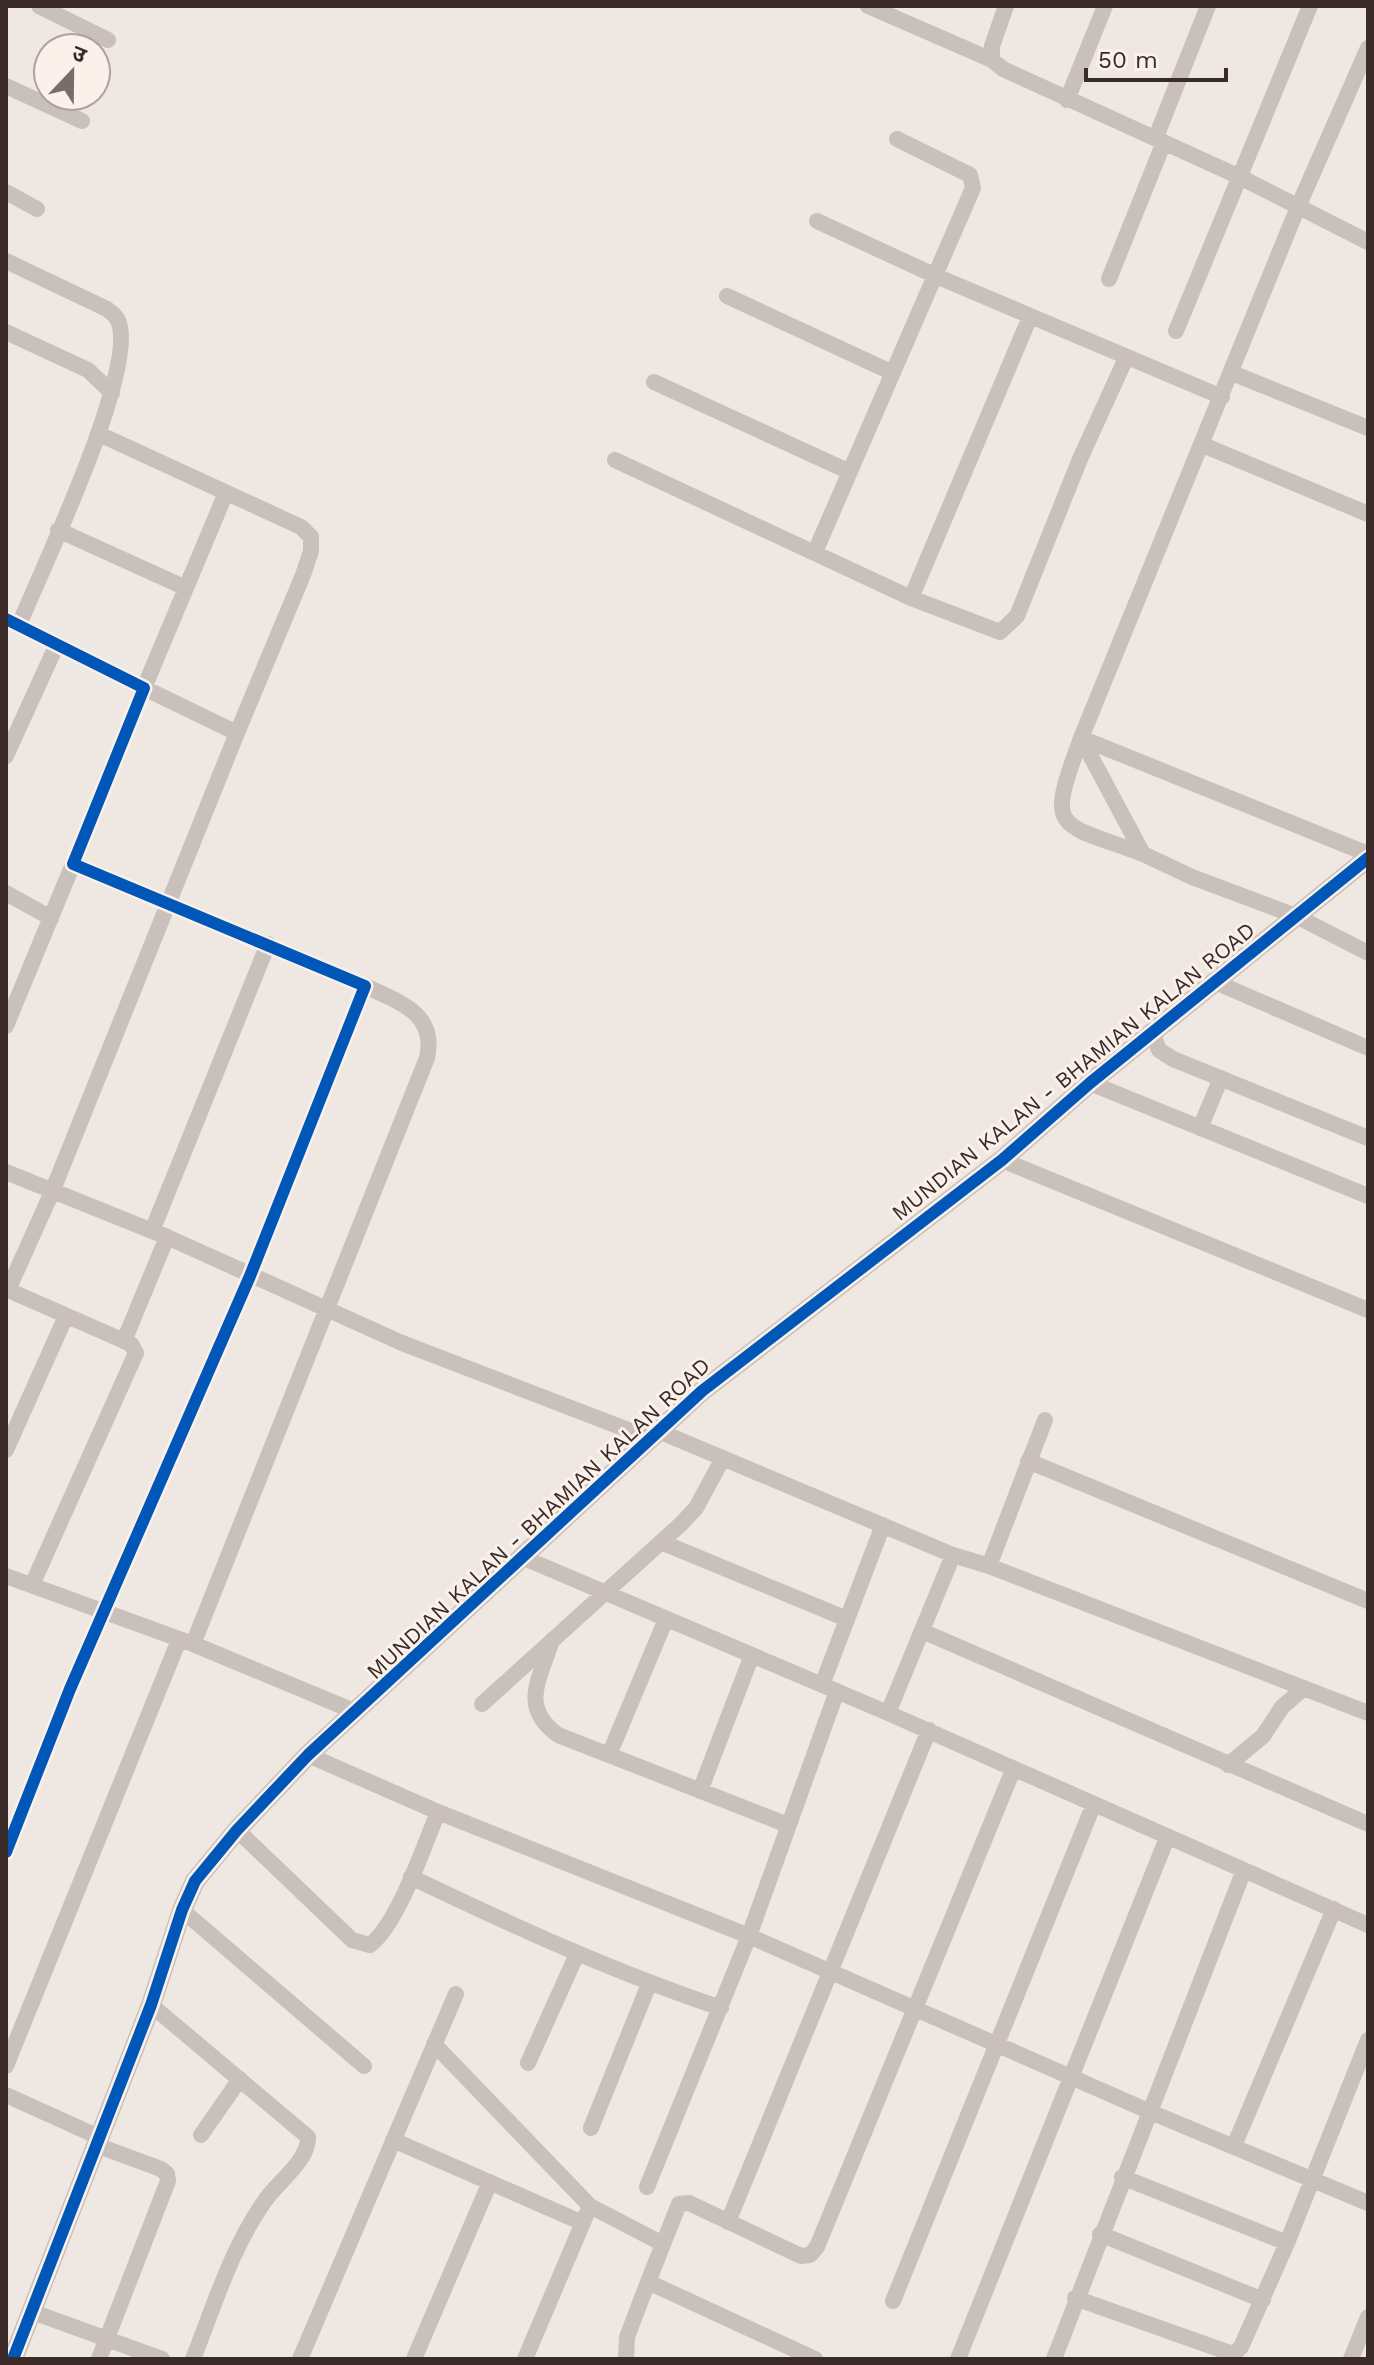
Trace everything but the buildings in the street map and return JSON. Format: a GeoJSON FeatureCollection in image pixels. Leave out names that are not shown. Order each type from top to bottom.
{"type":"FeatureCollection","features":[{"type":"Feature","properties":{"kind":"street"},"geometry":{"type":"LineString","coordinates":[[39,6],[92,32]]}},
{"type":"Feature","properties":{"kind":"street"},"geometry":{"type":"LineString","coordinates":[[868,6],[903,13],[992,60],[1003,69],[1240,177],[1368,242]]}},
{"type":"Feature","properties":{"kind":"street"},"geometry":{"type":"LineString","coordinates":[[992,60],[992,46],[1006,6]]}},
{"type":"Feature","properties":{"kind":"street"},"geometry":{"type":"LineString","coordinates":[[1067,100],[1105,6]]}},
{"type":"Feature","properties":{"kind":"street"},"geometry":{"type":"LineString","coordinates":[[1109,279],[1208,6]]}},
{"type":"Feature","properties":{"kind":"street"},"geometry":{"type":"LineString","coordinates":[[1176,331],[1310,6]]}},
{"type":"Feature","properties":{"kind":"street"},"geometry":{"type":"LineString","coordinates":[[1368,48],[1298,207],[1081,738],[1060,793],[1059,809],[1064,820],[1078,829],[1296,916],[1368,953]]}},
{"type":"Feature","properties":{"kind":"street"},"geometry":{"type":"LineString","coordinates":[[6,86],[82,121]]}},
{"type":"Feature","properties":{"kind":"street"},"geometry":{"type":"LineString","coordinates":[[815,552],[936,276],[974,181],[970,175],[897,139]]}},
{"type":"Feature","properties":{"kind":"street"},"geometry":{"type":"LineString","coordinates":[[6,192],[37,209]]}},
{"type":"Feature","properties":{"kind":"street"},"geometry":{"type":"LineString","coordinates":[[817,221],[1030,317],[1222,397]]}},
{"type":"Feature","properties":{"kind":"street"},"geometry":{"type":"LineString","coordinates":[[8,268],[116,316],[121,333],[106,387],[99,434],[58,530],[12,622],[237,733]]}},
{"type":"Feature","properties":{"kind":"street"},"geometry":{"type":"LineString","coordinates":[[727,296],[893,373]]}},
{"type":"Feature","properties":{"kind":"street"},"geometry":{"type":"LineString","coordinates":[[911,598],[1030,317]]}},
{"type":"Feature","properties":{"kind":"street"},"geometry":{"type":"LineString","coordinates":[[6,332],[88,370],[106,387]]}},
{"type":"Feature","properties":{"kind":"street"},"geometry":{"type":"LineString","coordinates":[[615,460],[911,598],[1000,632],[1010,626],[1126,358]]}},
{"type":"Feature","properties":{"kind":"street"},"geometry":{"type":"LineString","coordinates":[[1232,373],[1368,428]]}},
{"type":"Feature","properties":{"kind":"street"},"geometry":{"type":"LineString","coordinates":[[654,382],[850,472]]}},
{"type":"Feature","properties":{"kind":"street"},"geometry":{"type":"LineString","coordinates":[[32,1585],[136,1353],[135,1348],[124,1341],[7,1293],[52,1192],[311,551],[311,537],[301,527],[225,495],[99,434]]}},
{"type":"Feature","properties":{"kind":"street"},"geometry":{"type":"LineString","coordinates":[[1203,445],[1368,514]]}},
{"type":"Feature","properties":{"kind":"street"},"geometry":{"type":"LineString","coordinates":[[6,1026],[225,495]]}},
{"type":"Feature","properties":{"kind":"street"},"geometry":{"type":"LineString","coordinates":[[58,530],[186,588]]}},
{"type":"Feature","properties":{"kind":"street"},"geometry":{"type":"LineString","coordinates":[[6,756],[57,644]]}},
{"type":"Feature","properties":{"kind":"street"},"geometry":{"type":"LineString","coordinates":[[1081,738],[1143,854]]}},
{"type":"Feature","properties":{"kind":"street"},"geometry":{"type":"LineString","coordinates":[[1081,738],[1368,856]]}},
{"type":"Feature","properties":{"kind":"street","name":"MUNDIAN KALAN - BHAMIAN KALAN ROAD"},"geometry":{"type":"LineString","coordinates":[[13,2359],[151,2005],[182,1910],[195,1881],[237,1830],[308,1755],[524,1558],[653,1434],[807,1307],[1002,1160],[1090,1083],[1368,856]]}},
{"type":"Feature","properties":{"kind":"street"},"geometry":{"type":"LineString","coordinates":[[6,2066],[324,1310],[431,1039],[422,1019],[403,1004],[268,944],[73,864]]}},
{"type":"Feature","properties":{"kind":"street"},"geometry":{"type":"LineString","coordinates":[[6,893],[51,918]]}},
{"type":"Feature","properties":{"kind":"street"},"geometry":{"type":"LineString","coordinates":[[124,1341],[159,1234],[268,944]]}},
{"type":"Feature","properties":{"kind":"street"},"geometry":{"type":"LineString","coordinates":[[1215,982],[1368,1048]]}},
{"type":"Feature","properties":{"kind":"street"},"geometry":{"type":"LineString","coordinates":[[6,1852],[104,1613],[250,1276],[365,986]]}},
{"type":"Feature","properties":{"kind":"street"},"geometry":{"type":"LineString","coordinates":[[1152,1032],[1159,1050],[1368,1138]]}},
{"type":"Feature","properties":{"kind":"street"},"geometry":{"type":"LineString","coordinates":[[1200,1128],[1221,1078]]}},
{"type":"Feature","properties":{"kind":"street"},"geometry":{"type":"LineString","coordinates":[[1090,1083],[1368,1196]]}},
{"type":"Feature","properties":{"kind":"street"},"geometry":{"type":"LineString","coordinates":[[1002,1160],[1368,1310]]}},
{"type":"Feature","properties":{"kind":"street"},"geometry":{"type":"LineString","coordinates":[[6,1172],[159,1234],[324,1310],[723,1458],[953,1555],[989,1566],[1368,1713]]}},
{"type":"Feature","properties":{"kind":"street"},"geometry":{"type":"LineString","coordinates":[[6,1450],[66,1316]]}},
{"type":"Feature","properties":{"kind":"street"},"geometry":{"type":"LineString","coordinates":[[989,1566],[1045,1420]]}},
{"type":"Feature","properties":{"kind":"street"},"geometry":{"type":"LineString","coordinates":[[482,1704],[696,1508],[723,1458]]}},
{"type":"Feature","properties":{"kind":"street"},"geometry":{"type":"LineString","coordinates":[[1028,1461],[1368,1601]]}},
{"type":"Feature","properties":{"kind":"street"},"geometry":{"type":"LineString","coordinates":[[647,2187],[749,1936],[788,1825],[847,1619],[883,1525]]}},
{"type":"Feature","properties":{"kind":"street"},"geometry":{"type":"LineString","coordinates":[[661,1542],[847,1619]]}},
{"type":"Feature","properties":{"kind":"street"},"geometry":{"type":"LineString","coordinates":[[888,1713],[953,1555]]}},
{"type":"Feature","properties":{"kind":"street"},"geometry":{"type":"LineString","coordinates":[[524,1558],[929,1730],[1093,1806],[1368,1925]]}},
{"type":"Feature","properties":{"kind":"street"},"geometry":{"type":"LineString","coordinates":[[6,1576],[186,1642],[356,1712]]}},
{"type":"Feature","properties":{"kind":"street"},"geometry":{"type":"LineString","coordinates":[[609,1755],[666,1619]]}},
{"type":"Feature","properties":{"kind":"street"},"geometry":{"type":"LineString","coordinates":[[922,1631],[1368,1824]]}},
{"type":"Feature","properties":{"kind":"street"},"geometry":{"type":"LineString","coordinates":[[552,1640],[536,1691],[534,1709],[542,1723],[558,1735],[788,1825]]}},
{"type":"Feature","properties":{"kind":"street"},"geometry":{"type":"LineString","coordinates":[[700,1791],[752,1655]]}},
{"type":"Feature","properties":{"kind":"street"},"geometry":{"type":"LineString","coordinates":[[1228,1765],[1263,1736],[1282,1707],[1304,1688]]}},
{"type":"Feature","properties":{"kind":"street"},"geometry":{"type":"LineString","coordinates":[[728,2222],[929,1730]]}},
{"type":"Feature","properties":{"kind":"street"},"geometry":{"type":"LineString","coordinates":[[308,1755],[438,1812],[832,1971],[1153,2113],[1368,2203]]}},
{"type":"Feature","properties":{"kind":"street"},"geometry":{"type":"LineString","coordinates":[[626,2359],[627,2337],[679,2204],[689,2203],[801,2256],[810,2255],[817,2247],[1013,1770]]}},
{"type":"Feature","properties":{"kind":"street"},"geometry":{"type":"LineString","coordinates":[[893,2301],[1093,1806]]}},
{"type":"Feature","properties":{"kind":"street"},"geometry":{"type":"LineString","coordinates":[[237,1830],[360,1945],[370,1945],[380,1938],[411,1877],[438,1812]]}},
{"type":"Feature","properties":{"kind":"street"},"geometry":{"type":"LineString","coordinates":[[958,2359],[1167,1838]]}},
{"type":"Feature","properties":{"kind":"street"},"geometry":{"type":"LineString","coordinates":[[1054,2359],[1122,2177],[1153,2113],[1244,1870]]}},
{"type":"Feature","properties":{"kind":"street"},"geometry":{"type":"LineString","coordinates":[[411,1877],[577,1954],[649,1984],[721,2008]]}},
{"type":"Feature","properties":{"kind":"street"},"geometry":{"type":"LineString","coordinates":[[1234,2146],[1334,1909]]}},
{"type":"Feature","properties":{"kind":"street"},"geometry":{"type":"LineString","coordinates":[[182,1910],[364,2066]]}},
{"type":"Feature","properties":{"kind":"street"},"geometry":{"type":"LineString","coordinates":[[528,2063],[577,1954]]}},
{"type":"Feature","properties":{"kind":"street"},"geometry":{"type":"LineString","coordinates":[[591,2128],[649,1984]]}},
{"type":"Feature","properties":{"kind":"street"},"geometry":{"type":"LineString","coordinates":[[300,2359],[456,1994]]}},
{"type":"Feature","properties":{"kind":"street"},"geometry":{"type":"LineString","coordinates":[[151,2005],[302,2130],[308,2146],[253,2218],[193,2359]]}},
{"type":"Feature","properties":{"kind":"street"},"geometry":{"type":"LineString","coordinates":[[1075,2298],[1233,2354],[1241,2347],[1287,2243],[1368,2040]]}},
{"type":"Feature","properties":{"kind":"street"},"geometry":{"type":"LineString","coordinates":[[434,2044],[590,2206],[663,2244]]}},
{"type":"Feature","properties":{"kind":"street"},"geometry":{"type":"LineString","coordinates":[[201,2135],[240,2079]]}},
{"type":"Feature","properties":{"kind":"street"},"geometry":{"type":"LineString","coordinates":[[6,2095],[167,2174],[168,2181],[99,2359]]}},
{"type":"Feature","properties":{"kind":"street"},"geometry":{"type":"LineString","coordinates":[[393,2140],[583,2223]]}},
{"type":"Feature","properties":{"kind":"street"},"geometry":{"type":"LineString","coordinates":[[1122,2177],[1287,2243]]}},
{"type":"Feature","properties":{"kind":"street"},"geometry":{"type":"LineString","coordinates":[[414,2359],[490,2182]]}},
{"type":"Feature","properties":{"kind":"street"},"geometry":{"type":"LineString","coordinates":[[525,2359],[590,2206]]}},
{"type":"Feature","properties":{"kind":"street"},"geometry":{"type":"LineString","coordinates":[[1100,2234],[1263,2300]]}},
{"type":"Feature","properties":{"kind":"street"},"geometry":{"type":"LineString","coordinates":[[648,2282],[815,2359]]}},
{"type":"Feature","properties":{"kind":"street"},"geometry":{"type":"LineString","coordinates":[[30,2311],[162,2359]]}},
{"type":"Feature","properties":{"kind":"street"},"geometry":{"type":"LineString","coordinates":[[1351,2359],[1368,2317]]}},
{"type":"Feature","properties":{"kind":"cycle path"},"geometry":{"type":"LineString","coordinates":[[6,619],[144,688],[73,864],[365,986],[250,1276],[70,1689],[6,1852]]}},
{"type":"Feature","properties":{"kind":"cycle path"},"geometry":{"type":"LineString","coordinates":[[13,2359],[151,2005],[182,1910],[195,1881],[237,1830],[308,1755],[702,1391],[1002,1160],[1090,1083],[1368,858]]}}]}
